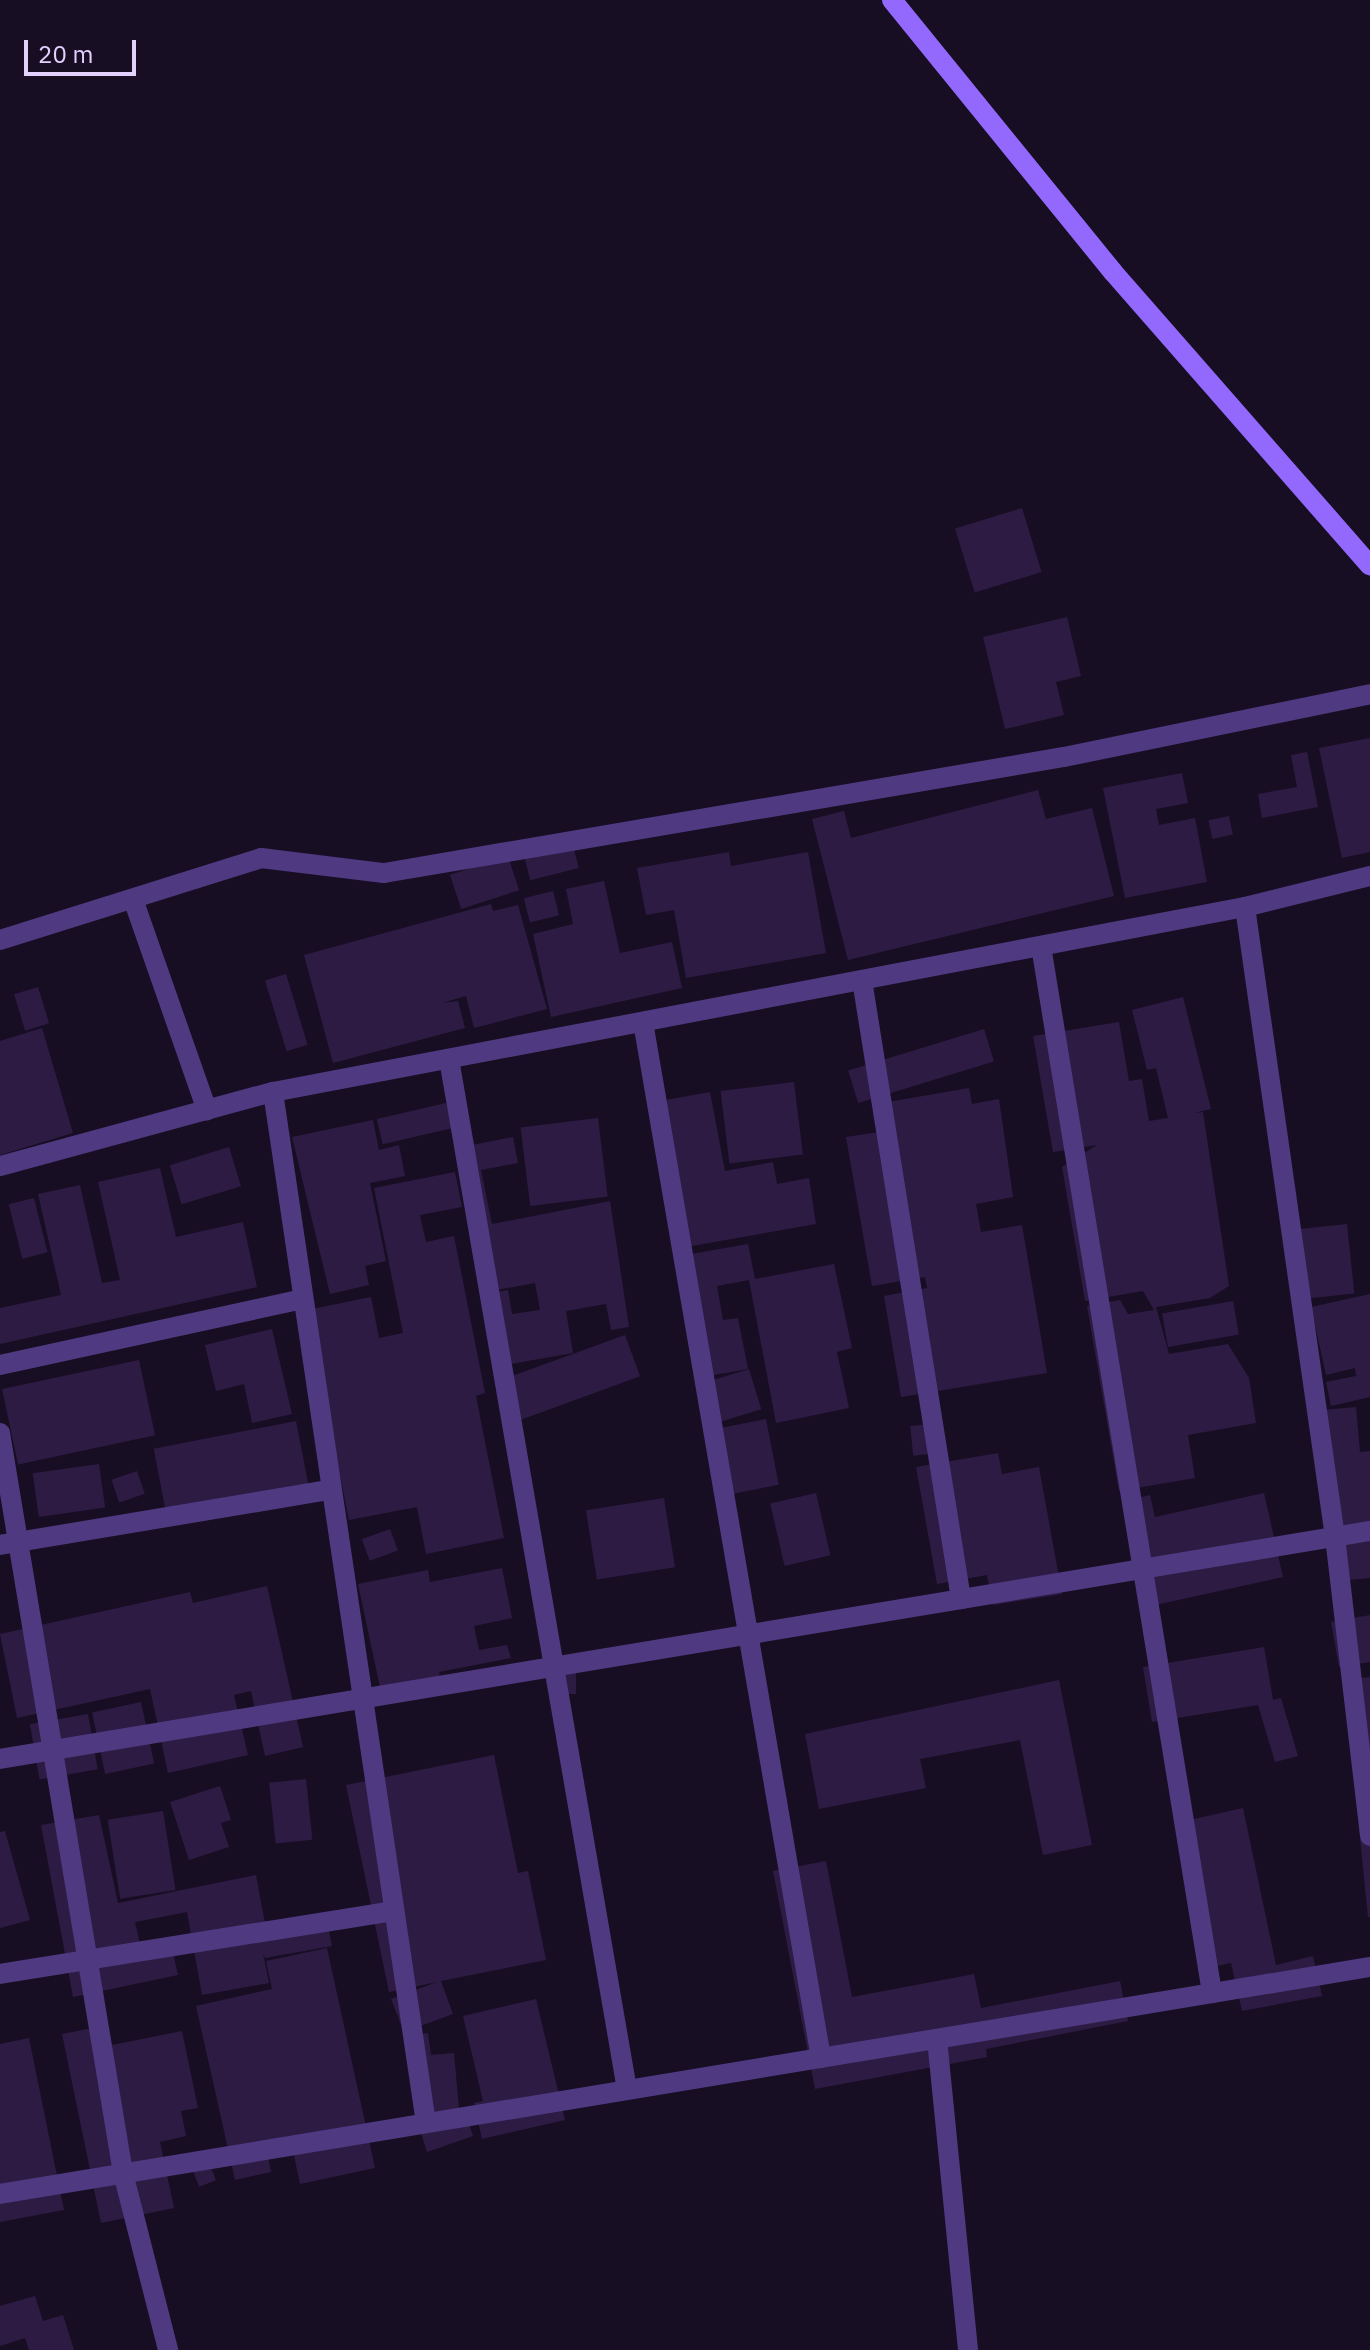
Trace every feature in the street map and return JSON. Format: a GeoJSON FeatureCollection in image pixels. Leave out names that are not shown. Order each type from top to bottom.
{"type":"FeatureCollection","features":[{"type":"Feature","properties":{"kind":"main road"},"geometry":{"type":"LineString","coordinates":[[892,0],[1131,294],[1370,566]]}},
{"type":"Feature","properties":{"kind":"street"},"geometry":{"type":"LineString","coordinates":[[0,940],[261,858],[384,873],[1064,757],[1370,694]]}},
{"type":"Feature","properties":{"kind":"street"},"geometry":{"type":"LineString","coordinates":[[0,1166],[273,1092],[1245,907],[1370,876]]}},
{"type":"Feature","properties":{"kind":"street"},"geometry":{"type":"LineString","coordinates":[[133,899],[207,1110]]}},
{"type":"Feature","properties":{"kind":"street"},"geometry":{"type":"LineString","coordinates":[[1245,907],[1335,1537],[1370,1836]]}},
{"type":"Feature","properties":{"kind":"street"},"geometry":{"type":"LineString","coordinates":[[1041,946],[1212,1993]]}},
{"type":"Feature","properties":{"kind":"street"},"geometry":{"type":"LineString","coordinates":[[862,980],[961,1599]]}},
{"type":"Feature","properties":{"kind":"street"},"geometry":{"type":"LineString","coordinates":[[643,1022],[821,2058]]}},
{"type":"Feature","properties":{"kind":"street"},"geometry":{"type":"LineString","coordinates":[[449,1059],[551,1667],[627,2090]]}},
{"type":"Feature","properties":{"kind":"street"},"geometry":{"type":"LineString","coordinates":[[273,1092],[426,2123]]}},
{"type":"Feature","properties":{"kind":"street"},"geometry":{"type":"LineString","coordinates":[[0,1365],[303,1299]]}},
{"type":"Feature","properties":{"kind":"street"},"geometry":{"type":"LineString","coordinates":[[0,1433],[9,1544],[52,1751],[123,2173],[168,2350]]}},
{"type":"Feature","properties":{"kind":"street"},"geometry":{"type":"LineString","coordinates":[[9,1544],[330,1490]]}},
{"type":"Feature","properties":{"kind":"street"},"geometry":{"type":"LineString","coordinates":[[0,1759],[1370,1531]]}},
{"type":"Feature","properties":{"kind":"street"},"geometry":{"type":"LineString","coordinates":[[0,1974],[393,1911]]}},
{"type":"Feature","properties":{"kind":"street"},"geometry":{"type":"LineString","coordinates":[[0,2194],[1370,1967]]}},
{"type":"Feature","properties":{"kind":"street"},"geometry":{"type":"LineString","coordinates":[[937,2039],[968,2350]]}},
{"type":"Feature","properties":{"kind":"building"},"geometry":{"type":"Polygon","coordinates":[[[1022,508],[1042,572],[975,593],[955,528],[1022,508]]]}},
{"type":"Feature","properties":{"kind":"building"},"geometry":{"type":"Polygon","coordinates":[[[1067,617],[1081,676],[1056,682],[1064,715],[1005,729],[983,637],[1067,617]]]}},
{"type":"Feature","properties":{"kind":"building"},"geometry":{"type":"Polygon","coordinates":[[[1370,738],[1370,852],[1342,858],[1319,748],[1370,738]]]}},
{"type":"Feature","properties":{"kind":"building"},"geometry":{"type":"Polygon","coordinates":[[[1307,752],[1318,807],[1262,818],[1258,794],[1297,787],[1291,755],[1307,752]]]}},
{"type":"Feature","properties":{"kind":"building"},"geometry":{"type":"Polygon","coordinates":[[[1182,773],[1188,803],[1156,809],[1159,825],[1195,818],[1207,882],[1125,898],[1103,788],[1182,773]]]}},
{"type":"Feature","properties":{"kind":"building"},"geometry":{"type":"Polygon","coordinates":[[[1038,790],[1046,819],[1092,808],[1114,896],[848,960],[812,819],[844,811],[851,838],[1038,790]]]}},
{"type":"Feature","properties":{"kind":"building"},"geometry":{"type":"Polygon","coordinates":[[[1229,816],[1233,835],[1212,839],[1208,820],[1229,816]]]}},
{"type":"Feature","properties":{"kind":"building"},"geometry":{"type":"Polygon","coordinates":[[[571,837],[579,868],[530,880],[522,849],[571,837]]]}},
{"type":"Feature","properties":{"kind":"building"},"geometry":{"type":"Polygon","coordinates":[[[729,852],[731,866],[808,852],[826,953],[686,978],[674,910],[646,915],[637,868],[729,852]]]}},
{"type":"Feature","properties":{"kind":"building"},"geometry":{"type":"Polygon","coordinates":[[[508,856],[519,890],[461,909],[450,875],[508,856]]]}},
{"type":"Feature","properties":{"kind":"building"},"geometry":{"type":"Polygon","coordinates":[[[604,881],[620,953],[672,942],[682,988],[551,1017],[533,934],[573,924],[566,889],[604,881]]]}},
{"type":"Feature","properties":{"kind":"building"},"geometry":{"type":"Polygon","coordinates":[[[553,891],[559,915],[530,923],[524,898],[553,891]]]}},
{"type":"Feature","properties":{"kind":"building"},"geometry":{"type":"Polygon","coordinates":[[[491,904],[493,911],[518,905],[547,1009],[474,1028],[466,996],[442,1003],[458,1001],[465,1028],[333,1063],[304,955],[491,904]]]}},
{"type":"Feature","properties":{"kind":"building"},"geometry":{"type":"Polygon","coordinates":[[[286,974],[308,1045],[287,1051],[265,980],[286,974]]]}},
{"type":"Feature","properties":{"kind":"building"},"geometry":{"type":"Polygon","coordinates":[[[38,987],[49,1023],[25,1031],[14,994],[38,987]]]}},
{"type":"Feature","properties":{"kind":"building"},"geometry":{"type":"Polygon","coordinates":[[[1183,997],[1211,1109],[1194,1113],[1203,1112],[1229,1286],[1210,1298],[1156,1307],[1169,1354],[1228,1344],[1249,1378],[1256,1423],[1188,1435],[1195,1478],[1119,1491],[1087,1306],[1120,1300],[1128,1314],[1154,1310],[1143,1291],[1085,1301],[1062,1167],[1097,1145],[1053,1152],[1033,1036],[1119,1022],[1129,1081],[1142,1079],[1149,1121],[1168,1118],[1156,1068],[1147,1070],[1132,1010],[1183,997]]]}},
{"type":"Feature","properties":{"kind":"building"},"geometry":{"type":"Polygon","coordinates":[[[42,1028],[73,1133],[0,1155],[0,1041],[42,1028]]]}},
{"type":"Feature","properties":{"kind":"building"},"geometry":{"type":"Polygon","coordinates":[[[984,1029],[994,1062],[858,1103],[848,1071],[984,1029]]]}},
{"type":"Feature","properties":{"kind":"building"},"geometry":{"type":"Polygon","coordinates":[[[794,1082],[803,1154],[729,1163],[721,1091],[794,1082]]]}},
{"type":"Feature","properties":{"kind":"building"},"geometry":{"type":"Polygon","coordinates":[[[969,1088],[972,1104],[999,1099],[1013,1197],[976,1204],[981,1232],[1022,1225],[1047,1373],[901,1397],[884,1296],[927,1288],[925,1277],[872,1286],[846,1137],[886,1131],[882,1103],[969,1088]]]}},
{"type":"Feature","properties":{"kind":"building"},"geometry":{"type":"Polygon","coordinates":[[[710,1092],[725,1171],[773,1162],[777,1184],[809,1178],[816,1224],[675,1249],[649,1103],[710,1092]]]}},
{"type":"Feature","properties":{"kind":"building"},"geometry":{"type":"Polygon","coordinates":[[[446,1103],[452,1128],[383,1144],[377,1119],[446,1103]]]}},
{"type":"Feature","properties":{"kind":"building"},"geometry":{"type":"Polygon","coordinates":[[[598,1118],[608,1196],[530,1206],[521,1128],[598,1118]]]}},
{"type":"Feature","properties":{"kind":"building"},"geometry":{"type":"Polygon","coordinates":[[[373,1120],[379,1150],[399,1145],[405,1176],[370,1183],[386,1261],[365,1266],[369,1285],[330,1294],[292,1137],[373,1120]]]}},
{"type":"Feature","properties":{"kind":"building"},"geometry":{"type":"Polygon","coordinates":[[[513,1137],[518,1163],[481,1170],[492,1224],[610,1201],[629,1327],[611,1330],[606,1304],[566,1311],[573,1353],[493,1367],[481,1295],[508,1290],[512,1314],[540,1310],[535,1283],[486,1292],[457,1148],[513,1137]]]}},
{"type":"Feature","properties":{"kind":"building"},"geometry":{"type":"Polygon","coordinates":[[[229,1147],[241,1186],[182,1204],[170,1165],[229,1147]]]}},
{"type":"Feature","properties":{"kind":"building"},"geometry":{"type":"Polygon","coordinates":[[[160,1168],[176,1237],[243,1222],[257,1287],[0,1344],[0,1308],[61,1295],[38,1194],[80,1185],[102,1283],[120,1280],[98,1182],[160,1168]]]}},
{"type":"Feature","properties":{"kind":"building"},"geometry":{"type":"Polygon","coordinates":[[[455,1172],[462,1207],[420,1215],[426,1242],[454,1236],[485,1393],[476,1396],[504,1538],[426,1554],[417,1507],[349,1520],[307,1310],[371,1297],[379,1338],[403,1333],[374,1188],[455,1172]]]}},
{"type":"Feature","properties":{"kind":"building"},"geometry":{"type":"Polygon","coordinates":[[[34,1198],[48,1252],[22,1259],[9,1204],[34,1198]]]}},
{"type":"Feature","properties":{"kind":"building"},"geometry":{"type":"Polygon","coordinates":[[[1347,1224],[1354,1294],[1308,1299],[1300,1229],[1347,1224]]]}},
{"type":"Feature","properties":{"kind":"building"},"geometry":{"type":"Polygon","coordinates":[[[748,1244],[755,1279],[834,1264],[852,1348],[837,1352],[849,1408],[776,1423],[749,1280],[717,1286],[723,1320],[738,1318],[748,1369],[702,1377],[680,1256],[748,1244]]]}},
{"type":"Feature","properties":{"kind":"building"},"geometry":{"type":"Polygon","coordinates":[[[1370,1294],[1370,1397],[1331,1406],[1326,1382],[1356,1376],[1355,1368],[1326,1375],[1311,1307],[1370,1294]]]}},
{"type":"Feature","properties":{"kind":"building"},"geometry":{"type":"Polygon","coordinates":[[[1233,1301],[1239,1334],[1168,1347],[1162,1314],[1233,1301]]]}},
{"type":"Feature","properties":{"kind":"building"},"geometry":{"type":"Polygon","coordinates":[[[272,1329],[292,1414],[252,1423],[244,1384],[216,1391],[205,1345],[272,1329]]]}},
{"type":"Feature","properties":{"kind":"building"},"geometry":{"type":"Polygon","coordinates":[[[625,1335],[640,1376],[514,1422],[499,1381],[625,1335]]]}},
{"type":"Feature","properties":{"kind":"building"},"geometry":{"type":"Polygon","coordinates":[[[139,1360],[155,1435],[18,1464],[2,1389],[139,1360]]]}},
{"type":"Feature","properties":{"kind":"building"},"geometry":{"type":"Polygon","coordinates":[[[749,1369],[761,1409],[710,1425],[697,1385],[749,1369]]]}},
{"type":"Feature","properties":{"kind":"building"},"geometry":{"type":"Polygon","coordinates":[[[1356,1407],[1360,1452],[1370,1451],[1370,1578],[1339,1581],[1323,1410],[1356,1407]]]}},
{"type":"Feature","properties":{"kind":"building"},"geometry":{"type":"Polygon","coordinates":[[[766,1419],[779,1485],[719,1496],[706,1431],[766,1419]]]}},
{"type":"Feature","properties":{"kind":"building"},"geometry":{"type":"Polygon","coordinates":[[[296,1421],[309,1487],[166,1514],[154,1449],[296,1421]]]}},
{"type":"Feature","properties":{"kind":"building"},"geometry":{"type":"Polygon","coordinates":[[[938,1423],[941,1453],[913,1456],[910,1426],[938,1423]]]}},
{"type":"Feature","properties":{"kind":"building"},"geometry":{"type":"Polygon","coordinates":[[[998,1453],[1002,1474],[1039,1467],[1062,1594],[993,1605],[987,1575],[937,1584],[916,1467],[998,1453]]]}},
{"type":"Feature","properties":{"kind":"building"},"geometry":{"type":"Polygon","coordinates":[[[99,1464],[105,1508],[39,1517],[33,1473],[99,1464]]]}},
{"type":"Feature","properties":{"kind":"building"},"geometry":{"type":"Polygon","coordinates":[[[137,1471],[145,1494],[119,1502],[111,1480],[137,1471]]]}},
{"type":"Feature","properties":{"kind":"building"},"geometry":{"type":"Polygon","coordinates":[[[816,1493],[830,1555],[785,1566],[770,1504],[816,1493]]]}},
{"type":"Feature","properties":{"kind":"building"},"geometry":{"type":"Polygon","coordinates":[[[1264,1493],[1283,1577],[1146,1607],[1123,1502],[1150,1495],[1155,1517],[1264,1493]]]}},
{"type":"Feature","properties":{"kind":"building"},"geometry":{"type":"Polygon","coordinates":[[[664,1498],[675,1567],[597,1579],[586,1510],[664,1498]]]}},
{"type":"Feature","properties":{"kind":"building"},"geometry":{"type":"Polygon","coordinates":[[[390,1529],[398,1551],[370,1561],[362,1539],[390,1529]]]}},
{"type":"Feature","properties":{"kind":"building"},"geometry":{"type":"Polygon","coordinates":[[[502,1568],[512,1618],[474,1626],[479,1650],[507,1645],[511,1658],[439,1672],[441,1680],[381,1692],[358,1584],[428,1570],[430,1582],[502,1568]]]}},
{"type":"Feature","properties":{"kind":"building"},"geometry":{"type":"Polygon","coordinates":[[[267,1586],[303,1747],[265,1756],[251,1691],[234,1695],[248,1755],[168,1773],[150,1689],[17,1718],[0,1634],[190,1592],[193,1603],[267,1586]]]}},
{"type":"Feature","properties":{"kind":"building"},"geometry":{"type":"Polygon","coordinates":[[[1370,1615],[1370,1662],[1339,1667],[1331,1622],[1370,1615]]]}},
{"type":"Feature","properties":{"kind":"building"},"geometry":{"type":"Polygon","coordinates":[[[1264,1647],[1273,1700],[1281,1698],[1298,1756],[1275,1762],[1258,1705],[1152,1722],[1143,1667],[1264,1647]]]}},
{"type":"Feature","properties":{"kind":"building"},"geometry":{"type":"Polygon","coordinates":[[[576,1660],[576,1694],[549,1694],[576,1660]]]}},
{"type":"Feature","properties":{"kind":"building"},"geometry":{"type":"Polygon","coordinates":[[[1370,1677],[1370,1917],[1368,1917],[1344,1680],[1370,1677]]]}},
{"type":"Feature","properties":{"kind":"building"},"geometry":{"type":"Polygon","coordinates":[[[1059,1680],[1092,1845],[1043,1855],[1020,1740],[920,1759],[926,1788],[819,1809],[805,1734],[1059,1680]]]}},
{"type":"Feature","properties":{"kind":"building"},"geometry":{"type":"Polygon","coordinates":[[[141,1702],[154,1764],[105,1774],[92,1712],[141,1702]]]}},
{"type":"Feature","properties":{"kind":"building"},"geometry":{"type":"Polygon","coordinates":[[[88,1714],[98,1769],[40,1779],[30,1724],[88,1714]]]}},
{"type":"Feature","properties":{"kind":"building"},"geometry":{"type":"Polygon","coordinates":[[[494,1755],[518,1873],[528,1871],[546,1960],[441,1981],[453,2014],[404,2032],[391,1999],[437,1982],[389,1992],[346,1785],[494,1755]]]}},
{"type":"Feature","properties":{"kind":"building"},"geometry":{"type":"Polygon","coordinates":[[[306,1779],[312,1840],[276,1844],[269,1783],[306,1779]]]}},
{"type":"Feature","properties":{"kind":"building"},"geometry":{"type":"Polygon","coordinates":[[[220,1786],[231,1820],[221,1823],[229,1847],[189,1860],[170,1802],[220,1786]]]}},
{"type":"Feature","properties":{"kind":"building"},"geometry":{"type":"Polygon","coordinates":[[[1243,1808],[1276,1965],[1313,1956],[1322,1996],[1242,2011],[1231,1963],[1212,1967],[1181,1822],[1243,1808]]]}},
{"type":"Feature","properties":{"kind":"building"},"geometry":{"type":"Polygon","coordinates":[[[163,1811],[176,1890],[120,1899],[108,1820],[163,1811]]]}},
{"type":"Feature","properties":{"kind":"building"},"geometry":{"type":"Polygon","coordinates":[[[99,1815],[118,1903],[256,1875],[266,1929],[326,1917],[332,1946],[265,1958],[263,1953],[269,1983],[202,1995],[187,1912],[135,1922],[140,1944],[170,1939],[178,1975],[73,1997],[41,1825],[99,1815]]]}},
{"type":"Feature","properties":{"kind":"building"},"geometry":{"type":"Polygon","coordinates":[[[5,1831],[30,1920],[0,1928],[0,1832],[5,1831]]]}},
{"type":"Feature","properties":{"kind":"building"},"geometry":{"type":"Polygon","coordinates":[[[826,1861],[852,1997],[974,1974],[981,2008],[1120,1981],[1128,2021],[986,2049],[987,2057],[815,2089],[773,1871],[826,1861]]]}},
{"type":"Feature","properties":{"kind":"building"},"geometry":{"type":"Polygon","coordinates":[[[327,1948],[375,2168],[300,2184],[290,2136],[265,2141],[271,2172],[235,2180],[196,2006],[272,1989],[266,1961],[327,1948]]]}},
{"type":"Feature","properties":{"kind":"building"},"geometry":{"type":"Polygon","coordinates":[[[536,1999],[565,2120],[482,2139],[474,2103],[483,2101],[463,2016],[536,1999]]]}},
{"type":"Feature","properties":{"kind":"building"},"geometry":{"type":"Polygon","coordinates":[[[98,2027],[102,2047],[182,2031],[198,2108],[181,2111],[186,2136],[160,2142],[174,2208],[101,2223],[62,2034],[98,2027]]]}},
{"type":"Feature","properties":{"kind":"building"},"geometry":{"type":"Polygon","coordinates":[[[428,2033],[431,2055],[454,2053],[459,2109],[464,2108],[473,2136],[427,2152],[415,2114],[407,2035],[428,2033]]]}},
{"type":"Feature","properties":{"kind":"building"},"geometry":{"type":"Polygon","coordinates":[[[29,2038],[64,2210],[0,2222],[0,2044],[29,2038]]]}},
{"type":"Feature","properties":{"kind":"building"},"geometry":{"type":"Polygon","coordinates":[[[207,2157],[216,2180],[199,2187],[190,2163],[207,2157]]]}},
{"type":"Feature","properties":{"kind":"building"},"geometry":{"type":"Polygon","coordinates":[[[35,2296],[43,2321],[63,2315],[74,2350],[29,2350],[25,2338],[0,2346],[0,2306],[35,2296]]]}}]}
